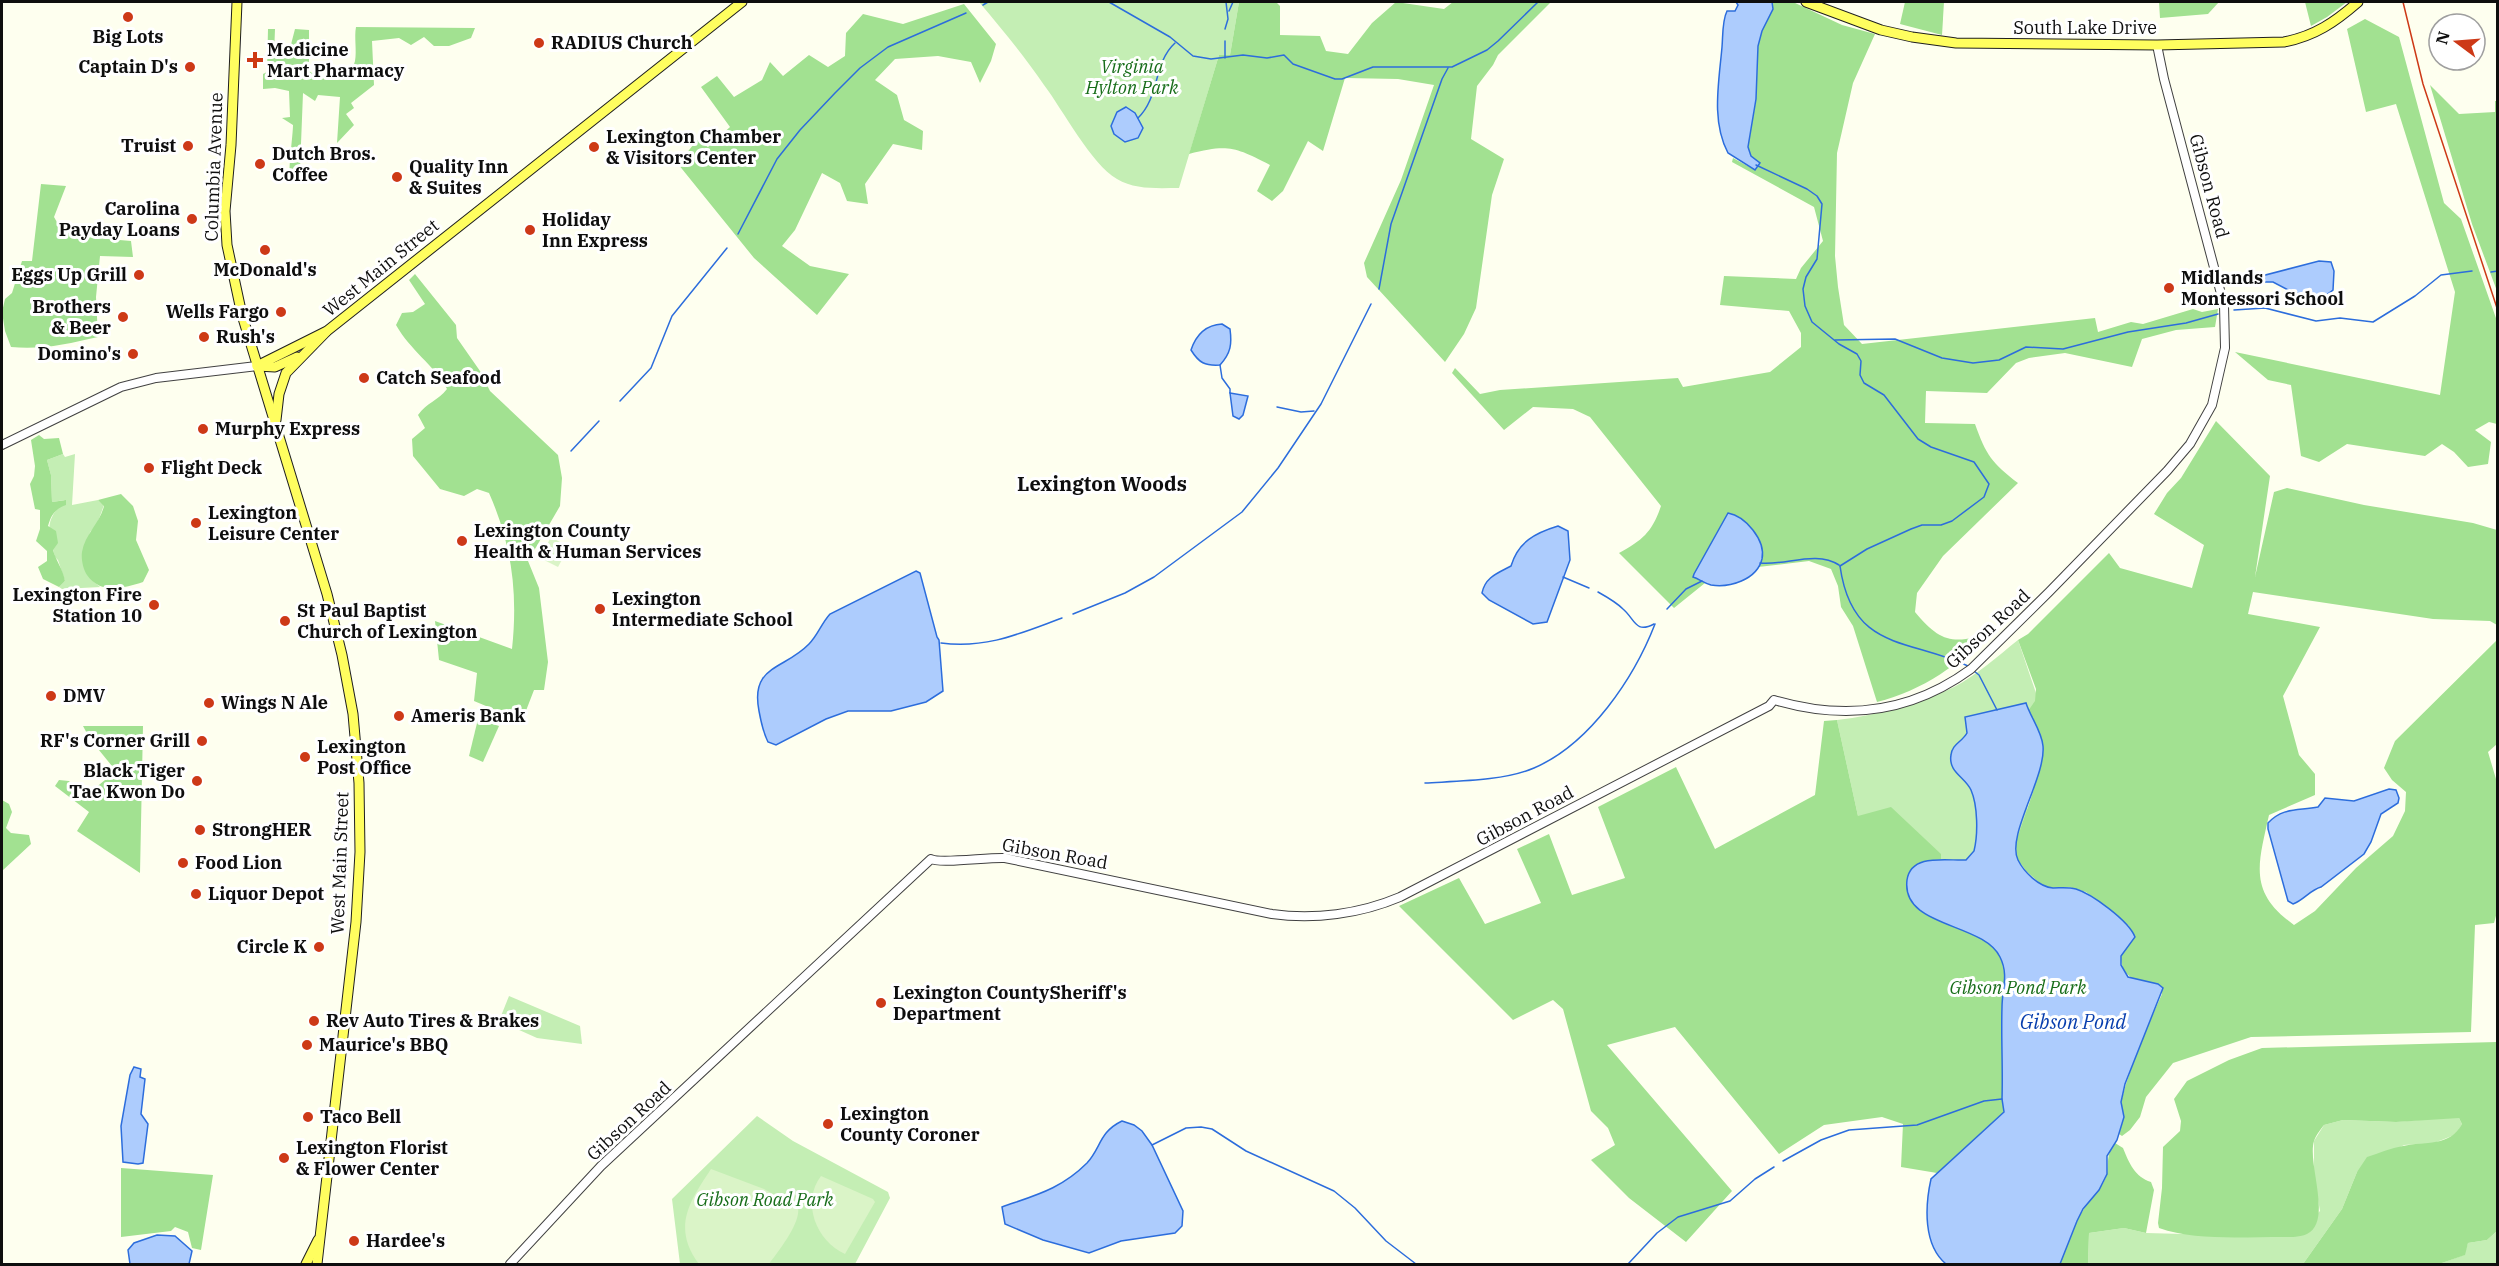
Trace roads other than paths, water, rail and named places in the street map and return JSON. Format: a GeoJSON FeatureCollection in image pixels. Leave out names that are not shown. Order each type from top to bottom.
{"type":"FeatureCollection","features":[{"type":"Feature","properties":{"kind":"main road","name":"Columbia Avenue"},"geometry":{"type":"LineString","coordinates":[[237,2],[231,145],[225,211],[227,245],[242,315],[257,366]]}},
{"type":"Feature","properties":{"kind":"main road","name":"West Main Street"},"geometry":{"type":"LineString","coordinates":[[316,1264],[356,921],[360,852],[359,783],[353,714],[342,655],[327,594],[257,366],[327,331],[742,2]]}},
{"type":"Feature","properties":{"kind":"main road","name":"South Lake Drive"},"geometry":{"type":"LineString","coordinates":[[1806,2],[1871,27],[1944,42],[2157,45],[2299,40],[2325,29],[2358,2]]}},
{"type":"Feature","properties":{"kind":"main road"},"geometry":{"type":"LineString","coordinates":[[275,426],[282,383],[292,366],[327,331]]}},
{"type":"Feature","properties":{"kind":"main road"},"geometry":{"type":"LineString","coordinates":[[257,366],[275,367],[308,352]]}},
{"type":"Feature","properties":{"kind":"main road"},"geometry":{"type":"LineString","coordinates":[[306,1264],[319,1238]]}},
{"type":"Feature","properties":{"kind":"street","name":"Gibson Road"},"geometry":{"type":"LineString","coordinates":[[510,1264],[602,1166],[931,859],[938,863],[990,857],[1015,859],[1272,914],[1308,917],[1334,914],[1389,902],[1400,897],[1769,706],[1774,700],[1818,710],[1863,712],[1902,704],[1950,683],[1983,658],[2184,452],[2209,413],[2216,393],[2225,348],[2224,305],[2164,80],[2157,45]]}},
{"type":"Feature","properties":{"kind":"street"},"geometry":{"type":"LineString","coordinates":[[2,445],[121,387],[156,378],[257,366]]}},
{"type":"Feature","properties":{"kind":"water"},"geometry":{"type":"Polygon","coordinates":[[[1736,2],[1772,2],[1773,9],[1762,31],[1758,46],[1756,99],[1748,147],[1751,156],[1760,163],[1755,170],[1728,153],[1719,128],[1718,87],[1723,24],[1727,11],[1735,11],[1738,5],[1736,2]]]}},
{"type":"Feature","properties":{"kind":"water"},"geometry":{"type":"Polygon","coordinates":[[[1126,107],[1135,113],[1143,128],[1138,138],[1125,142],[1114,134],[1111,126],[1117,112],[1126,107]]]}},
{"type":"Feature","properties":{"kind":"water"},"geometry":{"type":"Polygon","coordinates":[[[2319,261],[2331,262],[2334,271],[2333,290],[2325,296],[2294,293],[2273,282],[2252,282],[2254,278],[2319,261]]]}},
{"type":"Feature","properties":{"kind":"water"},"geometry":{"type":"Polygon","coordinates":[[[1222,324],[1230,329],[1229,352],[1220,365],[1203,363],[1191,350],[1193,345],[1206,329],[1222,324]]]}},
{"type":"Feature","properties":{"kind":"water"},"geometry":{"type":"Polygon","coordinates":[[[1230,393],[1248,396],[1243,415],[1239,419],[1233,416],[1230,393]]]}},
{"type":"Feature","properties":{"kind":"water"},"geometry":{"type":"Polygon","coordinates":[[[1728,513],[1741,519],[1753,530],[1761,544],[1762,559],[1754,572],[1741,581],[1734,584],[1711,585],[1693,577],[1728,513]]]}},
{"type":"Feature","properties":{"kind":"water"},"geometry":{"type":"Polygon","coordinates":[[[1558,526],[1568,531],[1570,560],[1547,622],[1533,624],[1489,600],[1482,593],[1489,579],[1511,566],[1523,545],[1535,535],[1558,526]]]}},
{"type":"Feature","properties":{"kind":"water"},"geometry":{"type":"Polygon","coordinates":[[[916,571],[920,573],[939,640],[943,691],[926,702],[891,711],[848,711],[826,719],[776,745],[768,742],[761,723],[758,696],[764,676],[809,644],[830,614],[916,571]]]}},
{"type":"Feature","properties":{"kind":"water","name":"Gibson Pond"},"geometry":{"type":"Polygon","coordinates":[[[2026,703],[2043,746],[2039,774],[2017,836],[2018,860],[2028,874],[2042,885],[2053,888],[2073,888],[2083,892],[2100,902],[2126,923],[2135,937],[2121,956],[2121,965],[2128,977],[2158,984],[2163,988],[2125,1084],[2121,1102],[2124,1117],[2117,1140],[2107,1156],[2107,1174],[2099,1190],[2083,1209],[2060,1264],[1946,1264],[1933,1246],[1930,1236],[1927,1213],[1931,1179],[2004,1112],[2002,1000],[2004,970],[2000,957],[1991,946],[1977,937],[1929,916],[1917,907],[1909,896],[1907,880],[1910,871],[1922,862],[1966,860],[1974,851],[1977,820],[1975,804],[1971,790],[1954,770],[1951,761],[1953,748],[1967,733],[1965,717],[2026,703]]]}},
{"type":"Feature","properties":{"kind":"water"},"geometry":{"type":"Polygon","coordinates":[[[2389,789],[2396,790],[2398,803],[2381,814],[2364,854],[2300,900],[2293,904],[2288,901],[2268,823],[2279,814],[2291,810],[2318,807],[2325,798],[2354,801],[2389,789]]]}},
{"type":"Feature","properties":{"kind":"water"},"geometry":{"type":"Polygon","coordinates":[[[134,1067],[141,1069],[140,1077],[145,1079],[141,1114],[148,1124],[143,1163],[138,1164],[123,1162],[121,1126],[130,1075],[134,1067]]]}},
{"type":"Feature","properties":{"kind":"water"},"geometry":{"type":"Polygon","coordinates":[[[1122,1121],[1142,1131],[1152,1145],[1183,1211],[1182,1226],[1175,1233],[1121,1241],[1089,1253],[1043,1240],[1005,1224],[1002,1207],[1048,1190],[1068,1179],[1087,1163],[1109,1130],[1122,1121]]]}},
{"type":"Feature","properties":{"kind":"water"},"geometry":{"type":"Polygon","coordinates":[[[157,1235],[175,1236],[192,1251],[189,1264],[130,1264],[128,1250],[134,1243],[157,1235]]]}},
{"type":"Feature","properties":{"kind":"waterway"},"geometry":{"type":"LineString","coordinates":[[983,5],[988,2]]}},
{"type":"Feature","properties":{"kind":"waterway"},"geometry":{"type":"LineString","coordinates":[[1109,2],[1170,37],[1193,56],[1211,59],[1243,55],[1267,58],[1284,55],[1293,64],[1335,79],[1342,79],[1373,67],[1452,67],[1487,50],[1538,2]]}},
{"type":"Feature","properties":{"kind":"waterway"},"geometry":{"type":"LineString","coordinates":[[1225,29],[1228,19],[1226,2]]}},
{"type":"Feature","properties":{"kind":"waterway"},"geometry":{"type":"LineString","coordinates":[[1229,11],[1233,2]]}},
{"type":"Feature","properties":{"kind":"waterway"},"geometry":{"type":"LineString","coordinates":[[738,234],[777,159],[800,130],[860,68],[888,47],[966,13]]}},
{"type":"Feature","properties":{"kind":"waterway"},"geometry":{"type":"LineString","coordinates":[[1225,41],[1225,58]]}},
{"type":"Feature","properties":{"kind":"waterway"},"geometry":{"type":"LineString","coordinates":[[1138,118],[1150,100],[1163,60],[1175,43]]}},
{"type":"Feature","properties":{"kind":"waterway"},"geometry":{"type":"LineString","coordinates":[[1379,289],[1391,224],[1442,79],[1448,68]]}},
{"type":"Feature","properties":{"kind":"waterway"},"geometry":{"type":"LineString","coordinates":[[1756,165],[1807,189],[1817,196],[1822,204],[1817,259],[1806,277],[1803,289],[1805,306],[1812,322],[1839,344],[1857,354],[1861,361],[1860,375],[1864,383],[1884,395],[1918,439],[1931,447],[1974,462],[1989,484],[1984,497],[1952,521],[1941,525],[1922,525],[1911,529],[1867,549],[1840,566]]}},
{"type":"Feature","properties":{"kind":"waterway"},"geometry":{"type":"LineString","coordinates":[[620,401],[651,368],[672,316],[727,248]]}},
{"type":"Feature","properties":{"kind":"waterway"},"geometry":{"type":"LineString","coordinates":[[2234,310],[2265,308],[2316,321],[2340,318],[2373,322],[2415,296],[2441,275],[2472,271]]}},
{"type":"Feature","properties":{"kind":"waterway"},"geometry":{"type":"LineString","coordinates":[[2491,272],[2498,271]]}},
{"type":"Feature","properties":{"kind":"waterway"},"geometry":{"type":"LineString","coordinates":[[1073,614],[1125,593],[1154,577],[1242,512],[1278,468],[1321,404],[1371,304]]}},
{"type":"Feature","properties":{"kind":"waterway"},"geometry":{"type":"LineString","coordinates":[[1835,340],[1895,339],[1942,358],[1973,363],[1999,360],[2026,347],[2063,349],[2128,332],[2186,323],[2218,314]]}},
{"type":"Feature","properties":{"kind":"waterway"},"geometry":{"type":"LineString","coordinates":[[1220,365],[1222,378],[1230,389],[1230,393]]}},
{"type":"Feature","properties":{"kind":"waterway"},"geometry":{"type":"LineString","coordinates":[[1277,407],[1301,412],[1314,411]]}},
{"type":"Feature","properties":{"kind":"waterway"},"geometry":{"type":"LineString","coordinates":[[571,451],[599,421]]}},
{"type":"Feature","properties":{"kind":"waterway"},"geometry":{"type":"LineString","coordinates":[[1760,563],[1820,559],[1839,565]]}},
{"type":"Feature","properties":{"kind":"waterway"},"geometry":{"type":"LineString","coordinates":[[1840,566],[1847,594],[1857,614],[1870,628],[1886,638],[1968,666]]}},
{"type":"Feature","properties":{"kind":"waterway"},"geometry":{"type":"LineString","coordinates":[[1563,577],[1589,588]]}},
{"type":"Feature","properties":{"kind":"waterway"},"geometry":{"type":"LineString","coordinates":[[1667,609],[1686,589],[1702,581]]}},
{"type":"Feature","properties":{"kind":"waterway"},"geometry":{"type":"LineString","coordinates":[[1598,592],[1620,606],[1639,626],[1648,627],[1654,624]]}},
{"type":"Feature","properties":{"kind":"waterway"},"geometry":{"type":"LineString","coordinates":[[941,643],[989,642],[1062,618]]}},
{"type":"Feature","properties":{"kind":"waterway"},"geometry":{"type":"LineString","coordinates":[[1425,783],[1509,776],[1534,768],[1554,757],[1574,743],[1608,707],[1635,666],[1655,624]]}},
{"type":"Feature","properties":{"kind":"waterway"},"geometry":{"type":"LineString","coordinates":[[1974,671],[1979,675],[1997,710]]}},
{"type":"Feature","properties":{"kind":"waterway"},"geometry":{"type":"LineString","coordinates":[[1783,1161],[1821,1140],[1849,1130],[1917,1125],[1984,1101],[2002,1099]]}},
{"type":"Feature","properties":{"kind":"waterway"},"geometry":{"type":"LineString","coordinates":[[1152,1145],[1186,1128],[1212,1129],[1246,1151],[1334,1191],[1355,1208],[1386,1241],[1416,1264]]}},
{"type":"Feature","properties":{"kind":"waterway"},"geometry":{"type":"LineString","coordinates":[[1628,1264],[1657,1233],[1678,1217],[1730,1201],[1755,1179],[1774,1167]]}},
{"type":"Feature","properties":{"kind":"railway"},"geometry":{"type":"LineString","coordinates":[[2403,2],[2423,84],[2498,311]]}},
{"type":"Feature","properties":{"kind":"place","name":"Big Lots"},"geometry":{"type":"Point","coordinates":[128,17]}},
{"type":"Feature","properties":{"kind":"place","name":"RADIUS Church"},"geometry":{"type":"Point","coordinates":[539,43]}},
{"type":"Feature","properties":{"kind":"place","name":"Medicine Mart Pharmacy"},"geometry":{"type":"Point","coordinates":[255,60]}},
{"type":"Feature","properties":{"kind":"place","name":"Captain D's"},"geometry":{"type":"Point","coordinates":[190,67]}},
{"type":"Feature","properties":{"kind":"place","name":"Truist"},"geometry":{"type":"Point","coordinates":[188,146]}},
{"type":"Feature","properties":{"kind":"place","name":"Lexington Chamber & Visitors Center"},"geometry":{"type":"Point","coordinates":[594,147]}},
{"type":"Feature","properties":{"kind":"place","name":"Dutch Bros. Coffee"},"geometry":{"type":"Point","coordinates":[260,164]}},
{"type":"Feature","properties":{"kind":"place","name":"Quality Inn & Suites"},"geometry":{"type":"Point","coordinates":[397,177]}},
{"type":"Feature","properties":{"kind":"place","name":"Carolina Payday Loans"},"geometry":{"type":"Point","coordinates":[192,219]}},
{"type":"Feature","properties":{"kind":"place","name":"Holiday Inn Express"},"geometry":{"type":"Point","coordinates":[530,230]}},
{"type":"Feature","properties":{"kind":"place","name":"McDonald's"},"geometry":{"type":"Point","coordinates":[265,250]}},
{"type":"Feature","properties":{"kind":"place","name":"Eggs Up Grill"},"geometry":{"type":"Point","coordinates":[139,275]}},
{"type":"Feature","properties":{"kind":"place","name":"Midlands Montessori School"},"geometry":{"type":"Point","coordinates":[2169,288]}},
{"type":"Feature","properties":{"kind":"place","name":"Wells Fargo"},"geometry":{"type":"Point","coordinates":[281,312]}},
{"type":"Feature","properties":{"kind":"place","name":"Brothers & Beer"},"geometry":{"type":"Point","coordinates":[123,317]}},
{"type":"Feature","properties":{"kind":"place","name":"Rush's"},"geometry":{"type":"Point","coordinates":[204,337]}},
{"type":"Feature","properties":{"kind":"place","name":"Domino's"},"geometry":{"type":"Point","coordinates":[133,354]}},
{"type":"Feature","properties":{"kind":"place","name":"Catch Seafood"},"geometry":{"type":"Point","coordinates":[364,378]}},
{"type":"Feature","properties":{"kind":"place","name":"Murphy Express"},"geometry":{"type":"Point","coordinates":[203,429]}},
{"type":"Feature","properties":{"kind":"place","name":"Flight Deck"},"geometry":{"type":"Point","coordinates":[149,468]}},
{"type":"Feature","properties":{"kind":"place","name":"Lexington Leisure Center"},"geometry":{"type":"Point","coordinates":[196,523]}},
{"type":"Feature","properties":{"kind":"place","name":"Lexington County Health & Human Services"},"geometry":{"type":"Point","coordinates":[462,541]}},
{"type":"Feature","properties":{"kind":"place","name":"Lexington Fire Station 10"},"geometry":{"type":"Point","coordinates":[154,605]}},
{"type":"Feature","properties":{"kind":"place","name":"Lexington Intermediate School"},"geometry":{"type":"Point","coordinates":[600,609]}},
{"type":"Feature","properties":{"kind":"place","name":"St Paul Baptist Church of Lexington"},"geometry":{"type":"Point","coordinates":[285,621]}},
{"type":"Feature","properties":{"kind":"place","name":"DMV"},"geometry":{"type":"Point","coordinates":[51,696]}},
{"type":"Feature","properties":{"kind":"place","name":"Wings N Ale"},"geometry":{"type":"Point","coordinates":[209,703]}},
{"type":"Feature","properties":{"kind":"place","name":"Ameris Bank"},"geometry":{"type":"Point","coordinates":[399,716]}},
{"type":"Feature","properties":{"kind":"place","name":"RF's Corner Grill"},"geometry":{"type":"Point","coordinates":[202,741]}},
{"type":"Feature","properties":{"kind":"place","name":"Lexington Post Office"},"geometry":{"type":"Point","coordinates":[305,757]}},
{"type":"Feature","properties":{"kind":"place","name":"Black Tiger Tae Kwon Do"},"geometry":{"type":"Point","coordinates":[197,781]}},
{"type":"Feature","properties":{"kind":"place","name":"StrongHER"},"geometry":{"type":"Point","coordinates":[200,830]}},
{"type":"Feature","properties":{"kind":"place","name":"Food Lion"},"geometry":{"type":"Point","coordinates":[183,863]}},
{"type":"Feature","properties":{"kind":"place","name":"Liquor Depot"},"geometry":{"type":"Point","coordinates":[196,894]}},
{"type":"Feature","properties":{"kind":"place","name":"Circle K"},"geometry":{"type":"Point","coordinates":[319,947]}},
{"type":"Feature","properties":{"kind":"place","name":"Lexington CountySheriff's Department"},"geometry":{"type":"Point","coordinates":[881,1003]}},
{"type":"Feature","properties":{"kind":"place","name":"Rev Auto Tires & Brakes"},"geometry":{"type":"Point","coordinates":[314,1021]}},
{"type":"Feature","properties":{"kind":"place","name":"Maurice's BBQ"},"geometry":{"type":"Point","coordinates":[307,1045]}},
{"type":"Feature","properties":{"kind":"place","name":"Taco Bell"},"geometry":{"type":"Point","coordinates":[308,1117]}},
{"type":"Feature","properties":{"kind":"place","name":"Lexington County Coroner"},"geometry":{"type":"Point","coordinates":[828,1124]}},
{"type":"Feature","properties":{"kind":"place","name":"Lexington Florist & Flower Center"},"geometry":{"type":"Point","coordinates":[284,1158]}},
{"type":"Feature","properties":{"kind":"place","name":"Hardee's"},"geometry":{"type":"Point","coordinates":[354,1241]}},
{"type":"Feature","properties":{"kind":"district","name":"Lexington Woods"},"geometry":{"type":"Point","coordinates":[1102,484]}},
{"type":"Feature","properties":{"kind":"park label","name":"Virginia Hylton Park"},"geometry":{"type":"Point","coordinates":[1132,77]}},
{"type":"Feature","properties":{"kind":"park label","name":"Gibson Pond Park"},"geometry":{"type":"Point","coordinates":[2018,988]}},
{"type":"Feature","properties":{"kind":"park label","name":"Gibson Road Park"},"geometry":{"type":"Point","coordinates":[765,1200]}}]}
